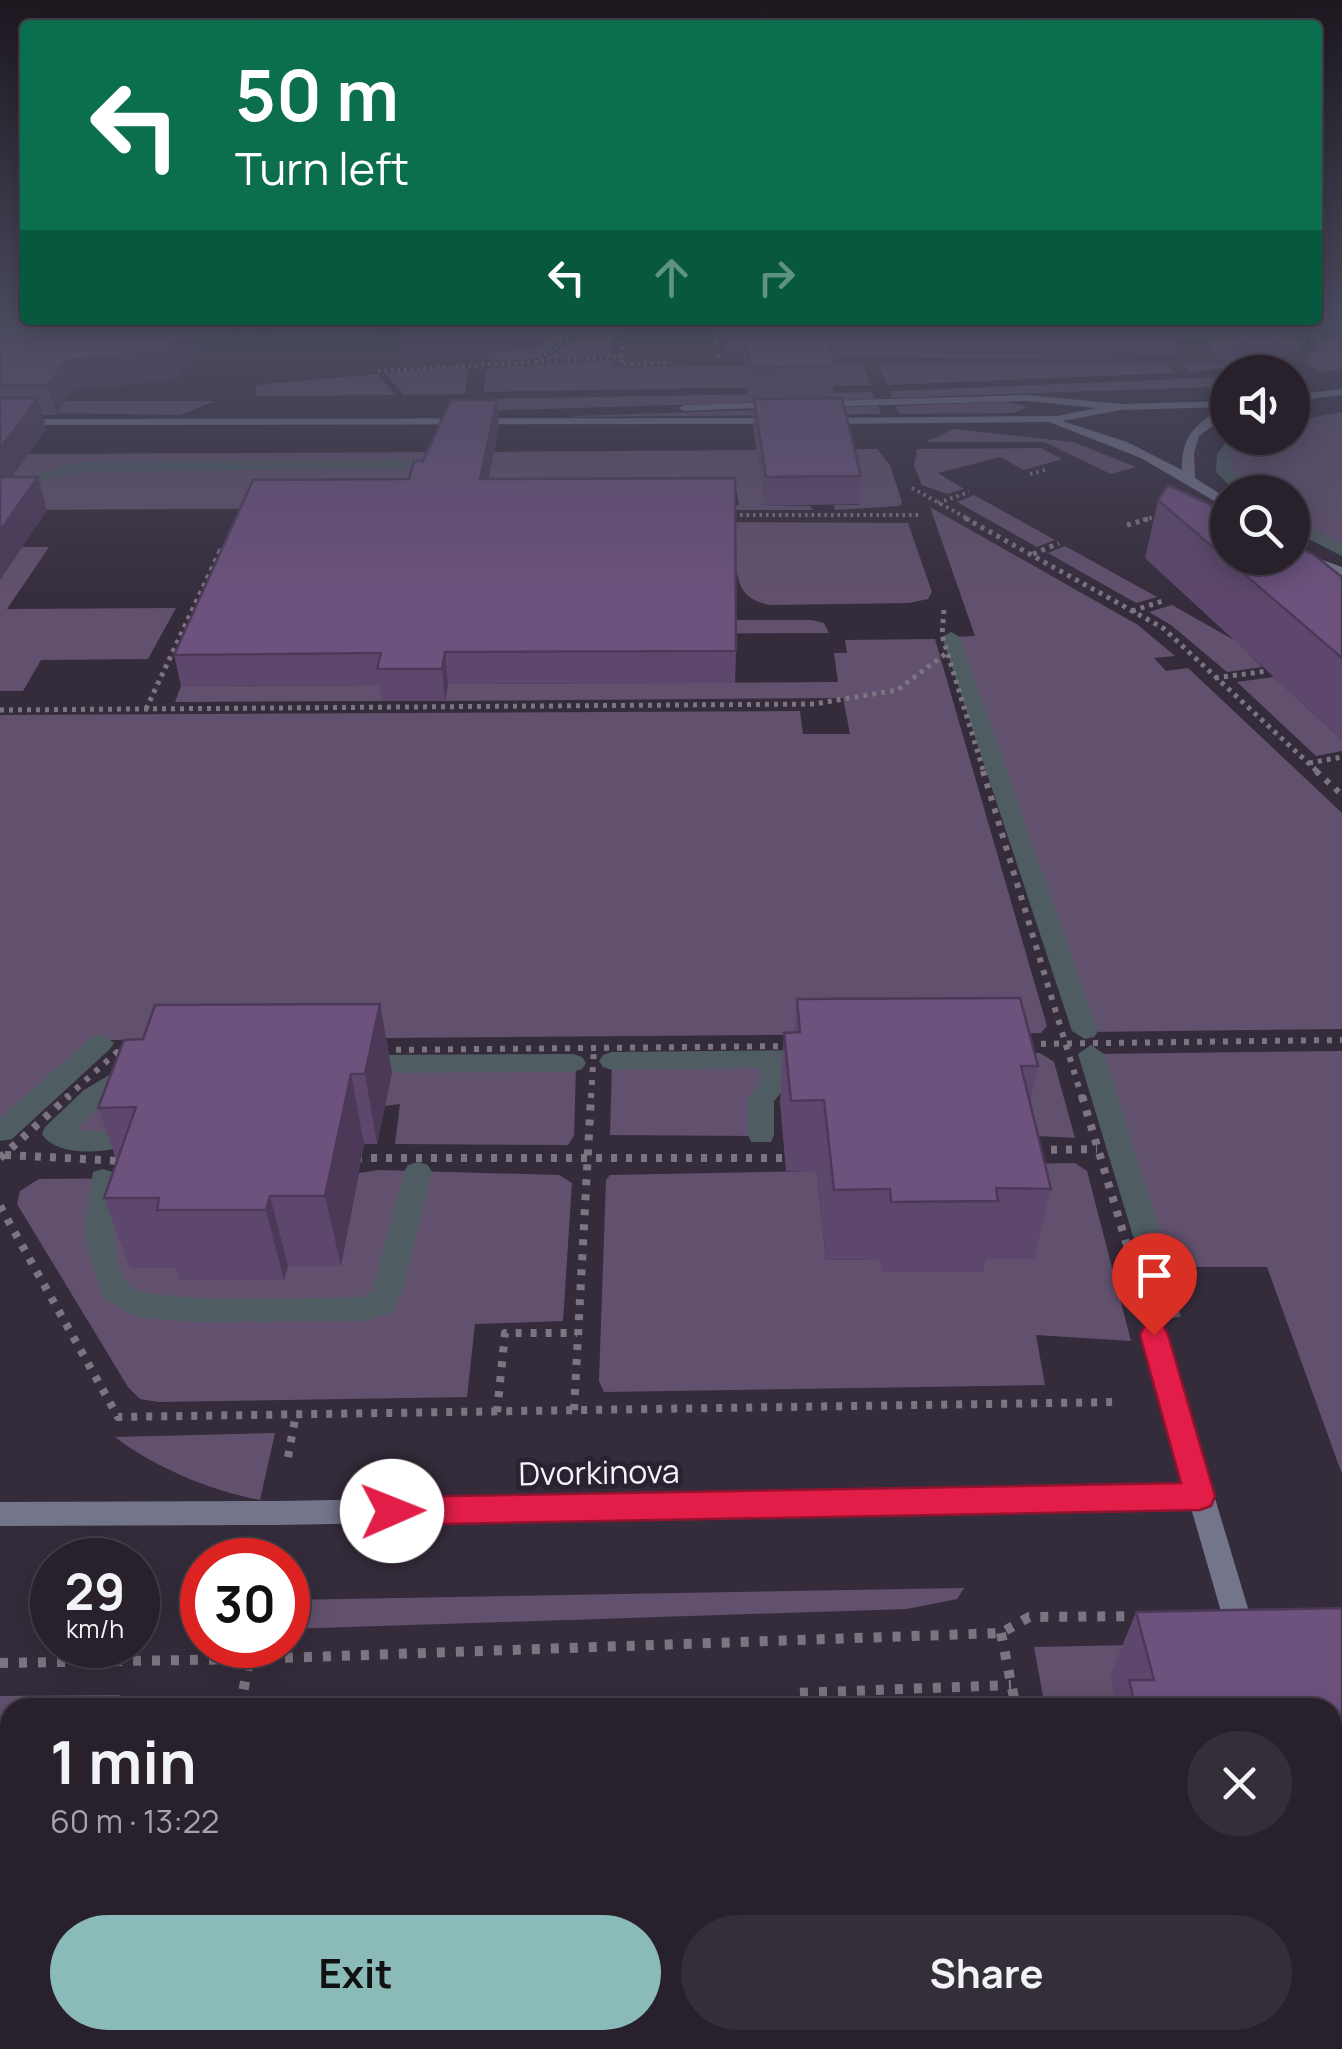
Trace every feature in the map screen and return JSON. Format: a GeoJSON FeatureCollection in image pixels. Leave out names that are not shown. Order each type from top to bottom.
{"type":"FeatureCollection","features":[{"type":"Feature","properties":{"kind":"street"},"geometry":{"type":"LineString","coordinates":[[533,419],[545,418]]}},
{"type":"Feature","properties":{"kind":"street"},"geometry":{"type":"LineString","coordinates":[[813,421],[1051,418]]}},
{"type":"Feature","properties":{"kind":"street"},"geometry":{"type":"LineString","coordinates":[[1104,436],[1108,418]]}},
{"type":"Feature","properties":{"kind":"street"},"geometry":{"type":"LineString","coordinates":[[1037,420],[1104,436],[1189,477],[1210,493]]}},
{"type":"Feature","properties":{"kind":"street"},"geometry":{"type":"LineString","coordinates":[[0,422],[794,421]]}},
{"type":"Feature","properties":{"kind":"street"},"geometry":{"type":"LineString","coordinates":[[1189,477],[1186,449],[1191,436],[1210,421]]}},
{"type":"Feature","properties":{"kind":"street"},"geometry":{"type":"LineString","coordinates":[[1310,560],[1342,572]]}},
{"type":"Feature","properties":{"kind":"street"},"geometry":{"type":"LineString","coordinates":[[1310,567],[1327,581]]}},
{"type":"Feature","properties":{"kind":"street"},"geometry":{"type":"LineString","coordinates":[[1154,1335],[1236,1615]]}},
{"type":"Feature","properties":{"kind":"street","name":"Dvorkinova"},"geometry":{"type":"LineString","coordinates":[[0,1514],[277,1513],[1200,1496]]}},
{"type":"Feature","properties":{"kind":"path"},"geometry":{"type":"LineString","coordinates":[[912,488],[1163,628],[1342,795]]}},
{"type":"Feature","properties":{"kind":"path"},"geometry":{"type":"LineString","coordinates":[[938,503],[969,492]]}},
{"type":"Feature","properties":{"kind":"path"},"geometry":{"type":"LineString","coordinates":[[822,506],[824,515]]}},
{"type":"Feature","properties":{"kind":"path"},"geometry":{"type":"LineString","coordinates":[[715,516],[920,515]]}},
{"type":"Feature","properties":{"kind":"path"},"geometry":{"type":"LineString","coordinates":[[1031,554],[1059,543]]}},
{"type":"Feature","properties":{"kind":"path"},"geometry":{"type":"LineString","coordinates":[[146,709],[220,551],[240,551]]}},
{"type":"Feature","properties":{"kind":"path"},"geometry":{"type":"LineString","coordinates":[[1132,610],[1163,600]]}},
{"type":"Feature","properties":{"kind":"path"},"geometry":{"type":"LineString","coordinates":[[944,610],[942,635],[1140,1287]]}},
{"type":"Feature","properties":{"kind":"path"},"geometry":{"type":"LineString","coordinates":[[0,710],[814,704],[897,690],[948,652]]}},
{"type":"Feature","properties":{"kind":"path"},"geometry":{"type":"LineString","coordinates":[[1216,678],[1267,671]]}},
{"type":"Feature","properties":{"kind":"path"},"geometry":{"type":"LineString","coordinates":[[1308,764],[1342,757]]}},
{"type":"Feature","properties":{"kind":"path"},"geometry":{"type":"LineString","coordinates":[[1026,1044],[1342,1040]]}},
{"type":"Feature","properties":{"kind":"path"},"geometry":{"type":"LineString","coordinates":[[375,1050],[810,1046]]}},
{"type":"Feature","properties":{"kind":"path"},"geometry":{"type":"LineString","coordinates":[[574,1410],[594,1048]]}},
{"type":"Feature","properties":{"kind":"path"},"geometry":{"type":"LineString","coordinates":[[1,1156],[117,1052],[136,1052]]}},
{"type":"Feature","properties":{"kind":"path"},"geometry":{"type":"LineString","coordinates":[[1028,1150],[1096,1149]]}},
{"type":"Feature","properties":{"kind":"path"},"geometry":{"type":"LineString","coordinates":[[1,1156],[128,1161]]}},
{"type":"Feature","properties":{"kind":"path"},"geometry":{"type":"LineString","coordinates":[[345,1158],[785,1158]]}},
{"type":"Feature","properties":{"kind":"path"},"geometry":{"type":"LineString","coordinates":[[0,1206],[118,1417],[1172,1401]]}},
{"type":"Feature","properties":{"kind":"path"},"geometry":{"type":"LineString","coordinates":[[497,1412],[505,1334],[578,1333]]}},
{"type":"Feature","properties":{"kind":"path"},"geometry":{"type":"LineString","coordinates":[[310,1657],[1002,1633],[1028,1617],[1236,1615]]}},
{"type":"Feature","properties":{"kind":"path"},"geometry":{"type":"LineString","coordinates":[[1002,1633],[1014,1698]]}},
{"type":"Feature","properties":{"kind":"path"},"geometry":{"type":"LineString","coordinates":[[0,1664],[180,1660]]}},
{"type":"Feature","properties":{"kind":"path"},"geometry":{"type":"LineString","coordinates":[[242,1698],[248,1668]]}},
{"type":"Feature","properties":{"kind":"path"},"geometry":{"type":"LineString","coordinates":[[796,1698],[796,1693],[1011,1685]]}},
{"type":"Feature","properties":{"kind":"shaded area"},"geometry":{"type":"Polygon","coordinates":[[[1310,418],[1342,418],[1342,549],[1310,531],[1310,475],[1227,472],[1228,455],[1310,455],[1310,418]]]}},
{"type":"Feature","properties":{"kind":"shaded area"},"geometry":{"type":"Polygon","coordinates":[[[954,429],[1073,442],[1136,467],[1111,474],[1044,442],[926,442],[954,429]]]}},
{"type":"Feature","properties":{"kind":"shaded area"},"geometry":{"type":"Polygon","coordinates":[[[1041,448],[1062,459],[1024,470],[1000,457],[938,473],[964,489],[947,494],[922,485],[914,465],[917,449],[1041,448]]]}},
{"type":"Feature","properties":{"kind":"shaded area"},"geometry":{"type":"Polygon","coordinates":[[[877,449],[890,465],[902,502],[899,506],[835,510],[834,505],[859,505],[850,467],[765,506],[810,506],[813,510],[722,510],[722,506],[739,505],[735,483],[707,522],[908,523],[932,592],[928,599],[909,603],[769,605],[743,590],[734,560],[486,489],[490,452],[877,449]]]}},
{"type":"Feature","properties":{"kind":"shaded area"},"geometry":{"type":"Polygon","coordinates":[[[442,452],[412,508],[0,510],[0,494],[25,454],[442,452]]]}},
{"type":"Feature","properties":{"kind":"shaded area"},"geometry":{"type":"Polygon","coordinates":[[[974,495],[1055,540],[1037,547],[957,502],[974,495]]]}},
{"type":"Feature","properties":{"kind":"shaded area"},"geometry":{"type":"Polygon","coordinates":[[[930,507],[1138,625],[1175,656],[1154,658],[1166,671],[1188,668],[1342,813],[1342,1029],[1087,1032],[954,637],[975,636],[930,507]]]}},
{"type":"Feature","properties":{"kind":"shaded area"},"geometry":{"type":"Polygon","coordinates":[[[1065,546],[1157,597],[1136,603],[1048,553],[1065,546]]]}},
{"type":"Feature","properties":{"kind":"shaded area"},"geometry":{"type":"Polygon","coordinates":[[[22,547],[49,547],[7,609],[176,608],[148,659],[41,660],[23,691],[0,691],[0,580],[22,547]]]}},
{"type":"Feature","properties":{"kind":"shaded area"},"geometry":{"type":"Polygon","coordinates":[[[1172,605],[1232,639],[1299,616],[1234,639],[1262,667],[1227,672],[1171,625],[1149,612],[1172,605]]]}},
{"type":"Feature","properties":{"kind":"shaded area"},"geometry":{"type":"Polygon","coordinates":[[[639,620],[811,620],[824,623],[829,633],[591,634],[639,620]]]}},
{"type":"Feature","properties":{"kind":"shaded area"},"geometry":{"type":"Polygon","coordinates":[[[935,639],[1047,1026],[1041,1033],[111,1040],[0,1138],[0,715],[800,711],[803,734],[850,734],[843,698],[445,701],[448,684],[838,682],[834,653],[847,653],[845,640],[935,639]]]}},
{"type":"Feature","properties":{"kind":"shaded area"},"geometry":{"type":"Polygon","coordinates":[[[1274,677],[1342,740],[1342,751],[1316,756],[1237,682],[1274,677]]]}},
{"type":"Feature","properties":{"kind":"shaded area"},"geometry":{"type":"Polygon","coordinates":[[[385,685],[382,701],[175,702],[181,686],[385,685]]]}},
{"type":"Feature","properties":{"kind":"shaded area"},"geometry":{"type":"Polygon","coordinates":[[[1342,1051],[1342,1474],[1267,1267],[1167,1267],[1181,1317],[1168,1318],[1162,1299],[1171,1298],[1095,1054],[1342,1051]]]}},
{"type":"Feature","properties":{"kind":"shaded area"},"geometry":{"type":"Polygon","coordinates":[[[1040,1053],[1054,1062],[1075,1138],[1038,1136],[1029,1100],[791,1056],[1040,1053]]]}},
{"type":"Feature","properties":{"kind":"shaded area"},"geometry":{"type":"Polygon","coordinates":[[[612,1065],[771,1066],[769,1085],[760,1097],[757,1136],[610,1135],[612,1065]]]}},
{"type":"Feature","properties":{"kind":"shaded area"},"geometry":{"type":"Polygon","coordinates":[[[576,1066],[574,1136],[568,1145],[395,1144],[400,1104],[138,1134],[61,1133],[121,1080],[171,1069],[576,1066]]]}},
{"type":"Feature","properties":{"kind":"shaded area"},"geometry":{"type":"Polygon","coordinates":[[[1075,1163],[1087,1171],[1131,1341],[1036,1335],[1045,1385],[604,1392],[599,1381],[606,1180],[610,1175],[817,1171],[826,1260],[880,1259],[882,1272],[982,1272],[981,1259],[1013,1164],[1075,1163]]]}},
{"type":"Feature","properties":{"kind":"shaded area"},"geometry":{"type":"Polygon","coordinates":[[[379,1170],[559,1175],[572,1183],[563,1321],[475,1324],[467,1397],[158,1402],[140,1399],[128,1387],[17,1204],[20,1191],[39,1179],[159,1178],[182,1268],[284,1280],[288,1266],[341,1265],[359,1173],[379,1170]]]}},
{"type":"Feature","properties":{"kind":"shaded area"},"geometry":{"type":"Polygon","coordinates":[[[275,1433],[260,1500],[184,1476],[115,1437],[275,1433]]]}},
{"type":"Feature","properties":{"kind":"shaded area"},"geometry":{"type":"Polygon","coordinates":[[[964,1588],[957,1599],[907,1609],[310,1628],[310,1600],[964,1588]]]}},
{"type":"Feature","properties":{"kind":"shaded area"},"geometry":{"type":"Polygon","coordinates":[[[1342,1641],[1111,1676],[1115,1698],[1043,1698],[1034,1647],[1342,1641]]]}},
{"type":"Feature","properties":{"kind":"shaded area"},"geometry":{"type":"Polygon","coordinates":[[[120,1695],[120,1698],[0,1698],[120,1695]]]}},
{"type":"Feature","properties":{"kind":"building"},"geometry":{"type":"Polygon","coordinates":[[[0,418],[23,418],[0,448],[0,418]]]}},
{"type":"Feature","properties":{"kind":"building"},"geometry":{"type":"Polygon","coordinates":[[[443,418],[493,418],[480,479],[735,478],[736,651],[445,652],[442,669],[377,669],[381,653],[174,655],[253,480],[409,479],[414,461],[423,461],[443,418]]]}},
{"type":"Feature","properties":{"kind":"building"},"geometry":{"type":"Polygon","coordinates":[[[757,418],[847,418],[861,476],[766,477],[757,418]]]}},
{"type":"Feature","properties":{"kind":"building"},"geometry":{"type":"Polygon","coordinates":[[[0,477],[38,477],[0,531],[0,477]]]}},
{"type":"Feature","properties":{"kind":"building"},"geometry":{"type":"Polygon","coordinates":[[[1168,485],[1210,505],[1210,545],[1158,500],[1168,485]]]}},
{"type":"Feature","properties":{"kind":"building"},"geometry":{"type":"Polygon","coordinates":[[[1310,553],[1342,577],[1342,658],[1245,575],[1310,575],[1310,553]]]}},
{"type":"Feature","properties":{"kind":"building"},"geometry":{"type":"Polygon","coordinates":[[[1020,998],[1038,1066],[1021,1066],[1051,1189],[996,1188],[998,1201],[891,1202],[890,1189],[834,1190],[824,1100],[791,1101],[784,1033],[800,1032],[797,999],[1020,998]]]}},
{"type":"Feature","properties":{"kind":"building"},"geometry":{"type":"Polygon","coordinates":[[[380,1004],[365,1074],[351,1074],[325,1196],[270,1196],[266,1210],[157,1210],[159,1198],[104,1198],[136,1107],[98,1108],[124,1040],[143,1039],[155,1005],[380,1004]]]}},
{"type":"Feature","properties":{"kind":"building"},"geometry":{"type":"Polygon","coordinates":[[[1342,1608],[1342,1698],[1134,1698],[1129,1680],[1154,1680],[1136,1612],[1342,1608]]]}},
{"type":"Feature","properties":{"kind":"waterway"},"geometry":{"type":"LineString","coordinates":[[1224,455],[1227,475]]}},
{"type":"Feature","properties":{"kind":"waterway"},"geometry":{"type":"LineString","coordinates":[[37,478],[75,467],[436,465]]}},
{"type":"Feature","properties":{"kind":"waterway"},"geometry":{"type":"LineString","coordinates":[[1310,534],[1342,551]]}},
{"type":"Feature","properties":{"kind":"waterway"},"geometry":{"type":"LineString","coordinates":[[951,637],[1085,1031]]}},
{"type":"Feature","properties":{"kind":"waterway"},"geometry":{"type":"LineString","coordinates":[[2,1132],[101,1043]]}},
{"type":"Feature","properties":{"kind":"waterway"},"geometry":{"type":"LineString","coordinates":[[1091,1054],[1167,1299]]}},
{"type":"Feature","properties":{"kind":"waterway"},"geometry":{"type":"LineString","coordinates":[[612,1061],[774,1059]]}},
{"type":"Feature","properties":{"kind":"waterway"},"geometry":{"type":"LineString","coordinates":[[761,1135],[761,1098],[772,1088],[774,1059]]}},
{"type":"Feature","properties":{"kind":"waterway"},"geometry":{"type":"LineString","coordinates":[[774,1059],[817,1059]]}},
{"type":"Feature","properties":{"kind":"waterway"},"geometry":{"type":"LineString","coordinates":[[358,1064],[573,1063]]}},
{"type":"Feature","properties":{"kind":"waterway"},"geometry":{"type":"LineString","coordinates":[[117,1139],[66,1140],[55,1134],[93,1097],[134,1069]]}},
{"type":"Feature","properties":{"kind":"waterway"},"geometry":{"type":"LineString","coordinates":[[103,1179],[98,1234],[116,1292],[136,1305],[190,1310],[365,1309],[381,1303],[388,1290],[418,1172]]}},
{"type":"Feature","properties":{"kind":"route"},"geometry":{"type":"LineString","coordinates":[[392,1511],[1200,1496],[1154,1335]]}}]}
